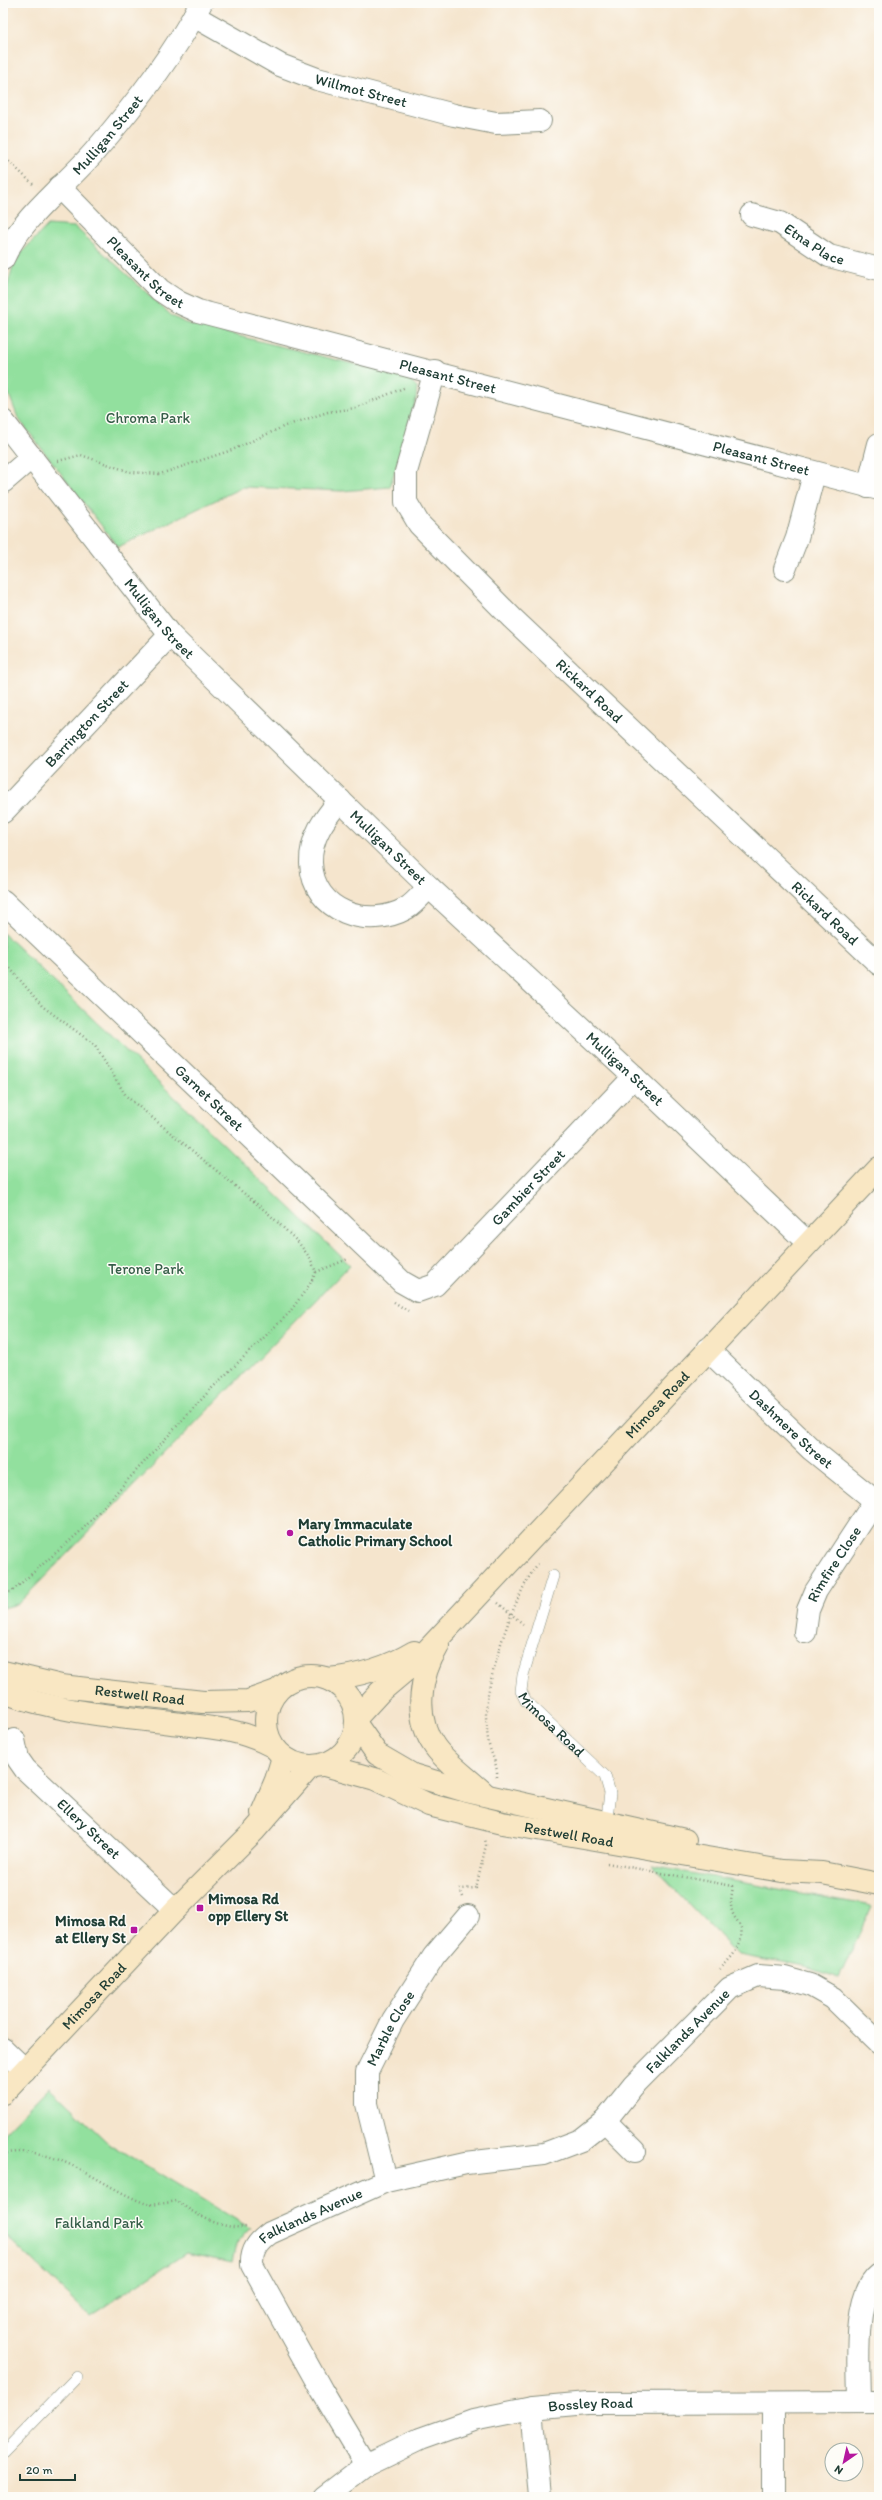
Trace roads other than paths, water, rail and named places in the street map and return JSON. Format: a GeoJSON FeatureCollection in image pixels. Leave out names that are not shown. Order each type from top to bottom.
{"type":"FeatureCollection","features":[{"type":"Feature","properties":{"kind":"main road","name":"Mimosa Road"},"geometry":{"type":"LineString","coordinates":[[356,1721],[380,1692],[418,1660],[458,1614],[879,1168]]}},
{"type":"Feature","properties":{"kind":"main road"},"geometry":{"type":"LineString","coordinates":[[458,1614],[431,1658],[421,1693],[423,1721],[435,1747],[492,1787]]}},
{"type":"Feature","properties":{"kind":"main road","name":"Mimosa Road"},"geometry":{"type":"LineString","coordinates":[[328,1679],[352,1677],[378,1669],[399,1661],[433,1641]]}},
{"type":"Feature","properties":{"kind":"main road","name":"Restwell Road"},"geometry":{"type":"LineString","coordinates":[[3,1672],[61,1686],[203,1702],[248,1701],[276,1691]]}},
{"type":"Feature","properties":{"kind":"main road"},"geometry":{"type":"LineString","coordinates":[[315,1676],[328,1679],[340,1687],[350,1698],[356,1721],[353,1738],[347,1749],[336,1759],[317,1766],[296,1765],[278,1752],[266,1732],[265,1717],[269,1703],[276,1691],[287,1682],[300,1677],[315,1676]]}},
{"type":"Feature","properties":{"kind":"main road","name":"Restwell Road"},"geometry":{"type":"LineString","coordinates":[[3,1692],[54,1707],[84,1713],[241,1732],[278,1752]]}},
{"type":"Feature","properties":{"kind":"main road","name":"Restwell Road"},"geometry":{"type":"LineString","coordinates":[[356,1721],[377,1754],[394,1766],[413,1775],[492,1787],[605,1832]]}},
{"type":"Feature","properties":{"kind":"main road","name":"Mimosa Road"},"geometry":{"type":"LineString","coordinates":[[254,1831],[276,1780],[278,1752]]}},
{"type":"Feature","properties":{"kind":"main road","name":"Mimosa Road"},"geometry":{"type":"LineString","coordinates":[[3,2094],[175,1910],[317,1766]]}},
{"type":"Feature","properties":{"kind":"main road","name":"Restwell Road"},"geometry":{"type":"LineString","coordinates":[[317,1766],[375,1779],[411,1798],[453,1812],[502,1823],[605,1832],[785,1862],[822,1873],[879,1884]]}},
{"type":"Feature","properties":{"kind":"street","name":"Willmot Street"},"geometry":{"type":"LineString","coordinates":[[198,10],[280,65],[317,79],[454,115],[496,123],[540,121]]}},
{"type":"Feature","properties":{"kind":"street","name":"Mulligan Street"},"geometry":{"type":"LineString","coordinates":[[3,259],[26,224],[54,193],[95,152],[156,73],[198,10]]}},
{"type":"Feature","properties":{"kind":"street","name":"Pleasant Street"},"geometry":{"type":"LineString","coordinates":[[54,193],[160,290],[178,302],[198,311],[433,375],[814,474],[874,488]]}},
{"type":"Feature","properties":{"kind":"street","name":"Etna Place"},"geometry":{"type":"LineString","coordinates":[[752,215],[780,223],[829,256],[879,269]]}},
{"type":"Feature","properties":{"kind":"street","name":"Rickard Road"},"geometry":{"type":"LineString","coordinates":[[433,375],[406,472],[406,502],[419,524],[512,618],[879,964]]}},
{"type":"Feature","properties":{"kind":"street","name":"Mulligan Street"},"geometry":{"type":"LineString","coordinates":[[3,421],[41,460],[170,635],[429,887],[634,1077],[808,1243]]}},
{"type":"Feature","properties":{"kind":"street"},"geometry":{"type":"LineString","coordinates":[[874,488],[879,444]]}},
{"type":"Feature","properties":{"kind":"street"},"geometry":{"type":"LineString","coordinates":[[3,482],[41,460]]}},
{"type":"Feature","properties":{"kind":"street"},"geometry":{"type":"LineString","coordinates":[[784,569],[797,538],[814,474]]}},
{"type":"Feature","properties":{"kind":"street","name":"Barrington Street"},"geometry":{"type":"LineString","coordinates":[[3,812],[170,635]]}},
{"type":"Feature","properties":{"kind":"street"},"geometry":{"type":"LineString","coordinates":[[340,800],[321,822],[314,842],[311,862],[314,884],[329,902],[352,916],[377,918],[408,908],[429,887]]}},
{"type":"Feature","properties":{"kind":"street","name":"Garnet Street"},"geometry":{"type":"LineString","coordinates":[[3,901],[402,1282],[418,1291]]}},
{"type":"Feature","properties":{"kind":"street","name":"Gambier Street"},"geometry":{"type":"LineString","coordinates":[[418,1291],[435,1285],[634,1077]]}},
{"type":"Feature","properties":{"kind":"street","name":"Dashmere Street"},"geometry":{"type":"LineString","coordinates":[[707,1349],[812,1450],[877,1503]]}},
{"type":"Feature","properties":{"kind":"street","name":"Rimfire Close"},"geometry":{"type":"LineString","coordinates":[[806,1632],[808,1610],[816,1590],[877,1503]]}},
{"type":"Feature","properties":{"kind":"street","name":"Ellery Street"},"geometry":{"type":"LineString","coordinates":[[14,1740],[18,1759],[25,1769],[175,1910]]}},
{"type":"Feature","properties":{"kind":"street","name":"Marble Close"},"geometry":{"type":"LineString","coordinates":[[386,2181],[366,2104],[367,2072],[393,2020],[434,1956],[468,1916]]}},
{"type":"Feature","properties":{"kind":"street","name":"Falklands Avenue"},"geometry":{"type":"LineString","coordinates":[[366,2465],[318,2384],[252,2265],[252,2259],[259,2241],[270,2233],[386,2181],[466,2163],[544,2154],[581,2140],[605,2121],[633,2086],[730,1988],[758,1976],[785,1978],[810,1985],[833,1998],[879,2043]]}},
{"type":"Feature","properties":{"kind":"street"},"geometry":{"type":"LineString","coordinates":[[3,2049],[25,2070]]}},
{"type":"Feature","properties":{"kind":"street"},"geometry":{"type":"LineString","coordinates":[[605,2121],[635,2151]]}},
{"type":"Feature","properties":{"kind":"street"},"geometry":{"type":"LineString","coordinates":[[869,2402],[860,2328],[865,2298],[874,2278],[879,2275]]}},
{"type":"Feature","properties":{"kind":"street","name":"Bossley Road"},"geometry":{"type":"LineString","coordinates":[[324,2497],[366,2465],[420,2439],[473,2420],[532,2408],[588,2403],[869,2402]]}},
{"type":"Feature","properties":{"kind":"street"},"geometry":{"type":"LineString","coordinates":[[773,2497],[774,2403]]}},
{"type":"Feature","properties":{"kind":"street"},"geometry":{"type":"LineString","coordinates":[[532,2408],[540,2497]]}},
{"type":"Feature","properties":{"kind":"lane","name":"Mimosa Road"},"geometry":{"type":"LineString","coordinates":[[553,1576],[523,1675],[521,1691],[526,1701],[605,1776],[610,1793],[605,1832]]}},
{"type":"Feature","properties":{"kind":"lane"},"geometry":{"type":"LineString","coordinates":[[3,2453],[77,2377]]}},
{"type":"Feature","properties":{"kind":"place","name":"Mary Immaculate Catholic Primary School"},"geometry":{"type":"Point","coordinates":[290,1533]}},
{"type":"Feature","properties":{"kind":"place","name":"Mimosa Rd opp Ellery St"},"geometry":{"type":"Point","coordinates":[200,1908]}},
{"type":"Feature","properties":{"kind":"place","name":"Mimosa Rd at Ellery St"},"geometry":{"type":"Point","coordinates":[134,1930]}},
{"type":"Feature","properties":{"kind":"park label","name":"Chroma Park"},"geometry":{"type":"Point","coordinates":[148,418]}},
{"type":"Feature","properties":{"kind":"park label","name":"Terone Park"},"geometry":{"type":"Point","coordinates":[146,1269]}},
{"type":"Feature","properties":{"kind":"park label","name":"Falkland Park"},"geometry":{"type":"Point","coordinates":[99,2223]}}]}
